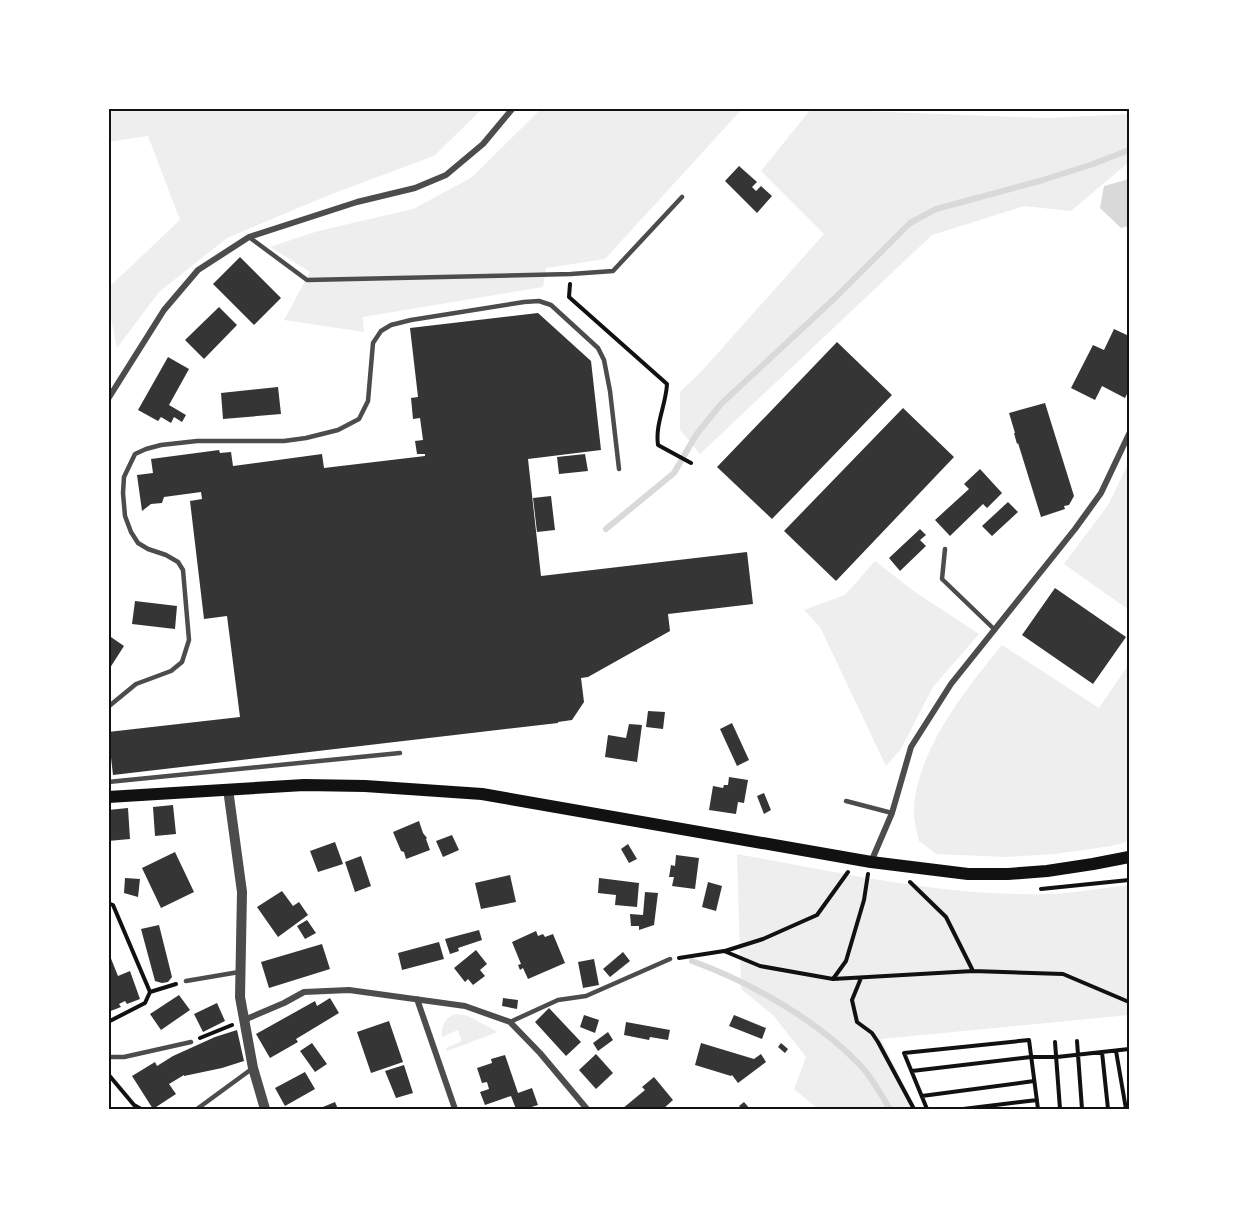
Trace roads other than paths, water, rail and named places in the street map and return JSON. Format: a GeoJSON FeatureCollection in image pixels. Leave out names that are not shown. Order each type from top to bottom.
{"type":"FeatureCollection","features":[{"type":"Feature","properties":{"kind":"main road"},"geometry":{"type":"LineString","coordinates":[[108,797],[304,784],[355,785],[482,794],[872,862],[968,874],[1008,874],[1093,864],[1129,857]]}},
{"type":"Feature","properties":{"kind":"street"},"geometry":{"type":"LineString","coordinates":[[108,399],[164,310],[198,270],[249,237],[357,202],[415,188],[446,175],[483,144],[513,108]]}},
{"type":"Feature","properties":{"kind":"street"},"geometry":{"type":"LineString","coordinates":[[872,862],[892,813],[911,747],[951,684],[1101,493],[1129,434]]}},
{"type":"Feature","properties":{"kind":"street"},"geometry":{"type":"LineString","coordinates":[[228,789],[242,892],[240,997],[253,1068],[265,1109]]}},
{"type":"Feature","properties":{"kind":"street"},"geometry":{"type":"LineString","coordinates":[[244,1020],[304,992],[349,990],[465,1006],[510,1022],[540,1053],[586,1109]]}},
{"type":"Feature","properties":{"kind":"street"},"geometry":{"type":"LineString","coordinates":[[417,999],[455,1109]]}},
{"type":"Feature","properties":{"kind":"lane"},"geometry":{"type":"LineString","coordinates":[[249,237],[306,280],[613,271],[682,197]]}},
{"type":"Feature","properties":{"kind":"lane"},"geometry":{"type":"LineString","coordinates":[[108,707],[136,684],[171,671],[182,662],[189,640],[183,570],[178,562],[138,543],[130,532],[125,516],[124,477],[135,454],[161,445],[197,441],[284,441],[306,438],[338,430],[352,423],[359,419],[368,401],[374,343],[381,331],[391,325],[524,302],[539,301],[551,305],[597,348],[604,360],[619,469]]}},
{"type":"Feature","properties":{"kind":"lane"},"geometry":{"type":"LineString","coordinates":[[945,549],[942,579],[995,630]]}},
{"type":"Feature","properties":{"kind":"lane"},"geometry":{"type":"LineString","coordinates":[[108,782],[400,753]]}},
{"type":"Feature","properties":{"kind":"lane"},"geometry":{"type":"LineString","coordinates":[[846,801],[892,813]]}},
{"type":"Feature","properties":{"kind":"lane"},"geometry":{"type":"LineString","coordinates":[[510,1022],[558,1000],[586,996],[670,959]]}},
{"type":"Feature","properties":{"kind":"lane"},"geometry":{"type":"LineString","coordinates":[[186,981],[240,972]]}},
{"type":"Feature","properties":{"kind":"lane"},"geometry":{"type":"LineString","coordinates":[[108,1057],[124,1057],[191,1042]]}},
{"type":"Feature","properties":{"kind":"lane"},"geometry":{"type":"LineString","coordinates":[[197,1109],[253,1068]]}},
{"type":"Feature","properties":{"kind":"waterway"},"geometry":{"type":"LineString","coordinates":[[606,529],[674,473],[696,435],[721,404],[836,297],[910,223],[936,209],[1040,181],[1129,150]]}},
{"type":"Feature","properties":{"kind":"waterway"},"geometry":{"type":"LineString","coordinates":[[692,961],[737,980],[805,1019],[845,1050],[862,1067],[890,1109]]}}]}
